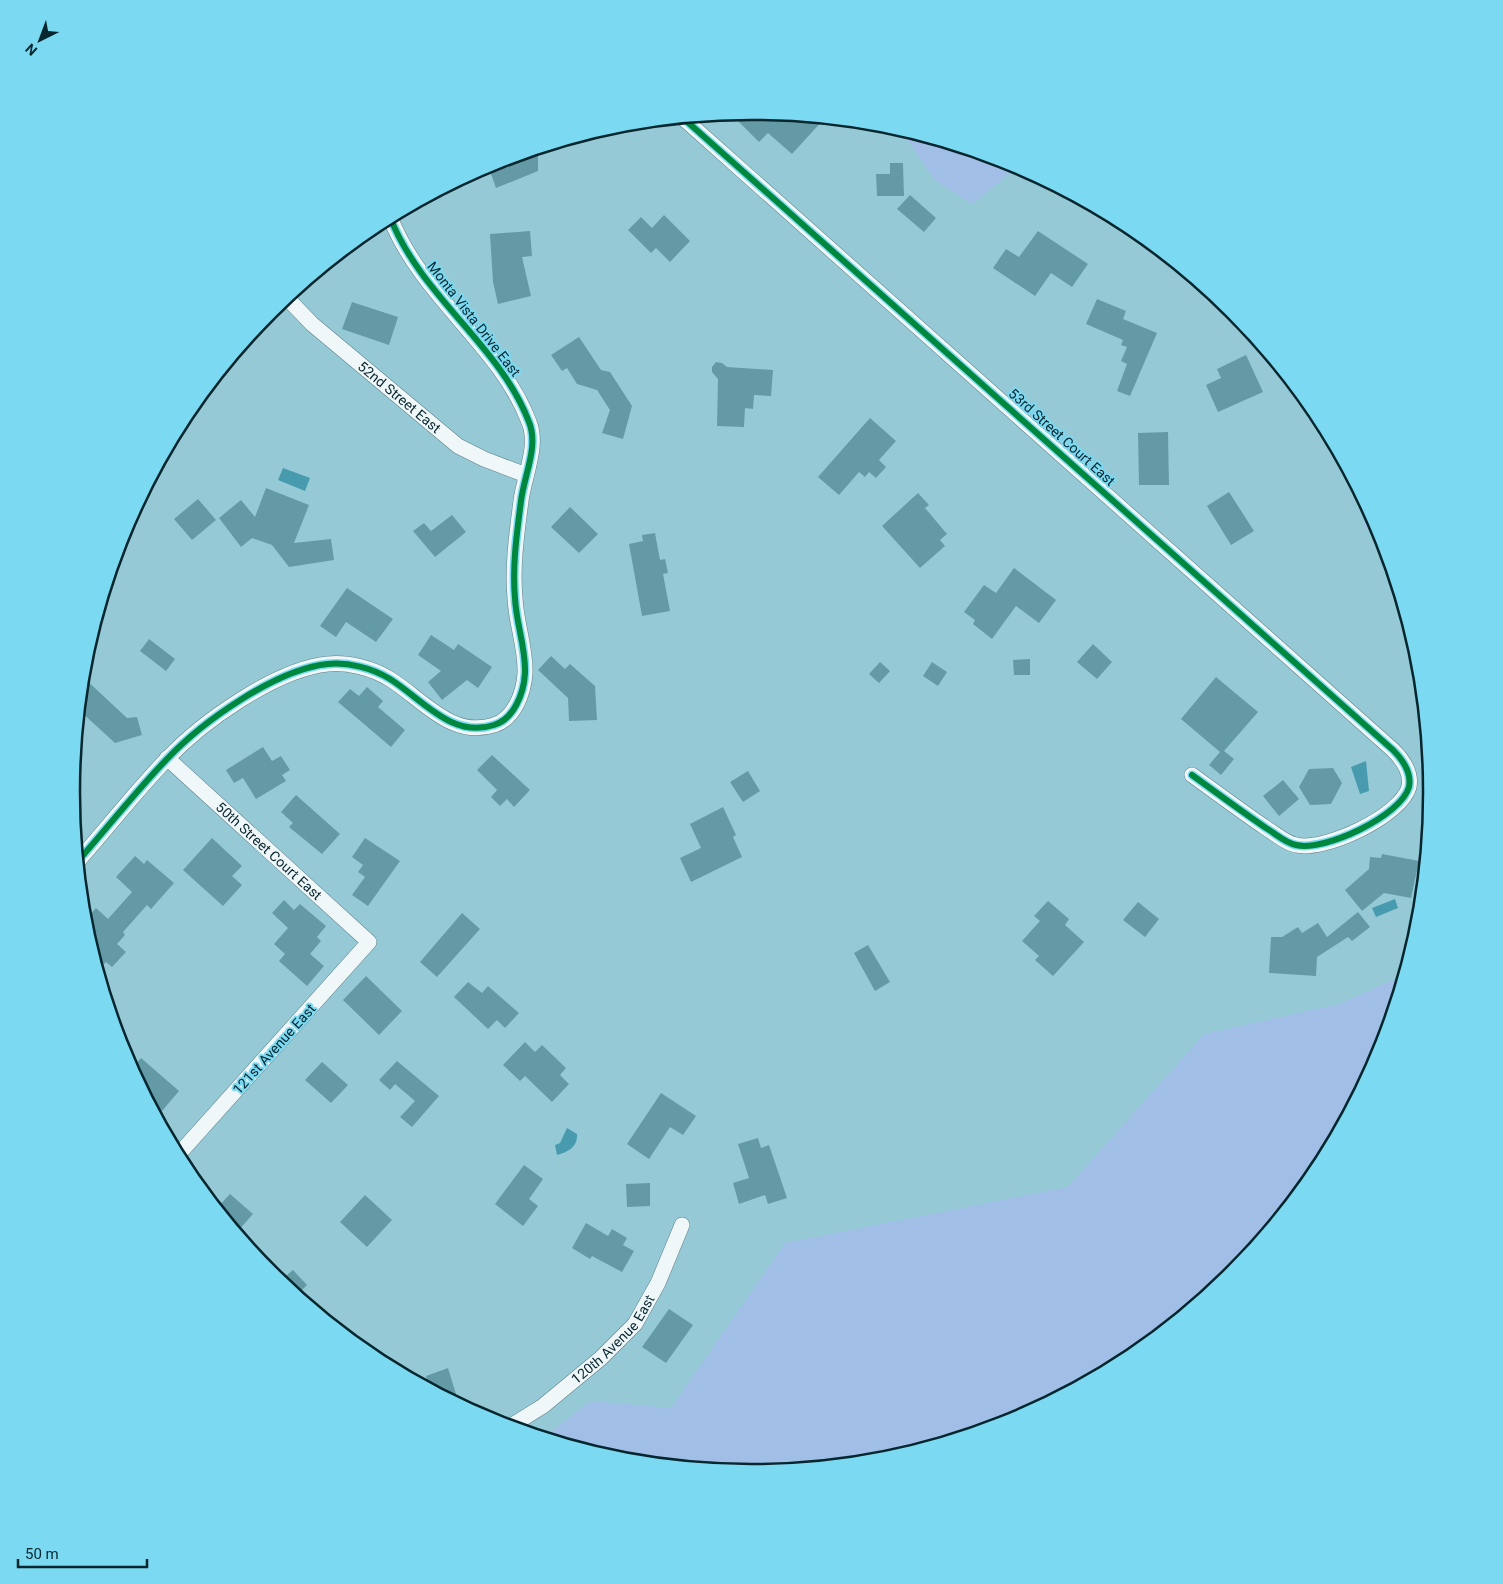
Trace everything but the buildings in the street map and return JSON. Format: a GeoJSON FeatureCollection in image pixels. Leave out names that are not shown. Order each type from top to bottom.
{"type":"FeatureCollection","features":[{"type":"Feature","properties":{"kind":"street","name":"53rd Street Court East"},"geometry":{"type":"LineString","coordinates":[[694,123],[1393,750],[1407,768],[1409,784],[1406,794],[1388,815],[1327,843],[1297,846],[1285,841],[1192,775]]}},
{"type":"Feature","properties":{"kind":"street","name":"Monta Vista Drive East"},"geometry":{"type":"LineString","coordinates":[[83,854],[167,758],[213,719],[265,686],[302,670],[327,664],[367,669],[380,674],[450,723],[474,728],[495,725],[504,720],[518,701],[525,672],[514,597],[516,554],[532,443],[532,430],[517,395],[483,348],[447,308],[417,268],[405,250],[393,224]]}},
{"type":"Feature","properties":{"kind":"street","name":"52nd Street East"},"geometry":{"type":"LineString","coordinates":[[291,303],[312,324],[458,446],[484,460],[526,475]]}},
{"type":"Feature","properties":{"kind":"street","name":"50th Street Court East"},"geometry":{"type":"LineString","coordinates":[[167,758],[369,942]]}},
{"type":"Feature","properties":{"kind":"street","name":"121st Avenue East"},"geometry":{"type":"LineString","coordinates":[[183,1149],[369,942]]}},
{"type":"Feature","properties":{"kind":"street","name":"120th Avenue East"},"geometry":{"type":"LineString","coordinates":[[519,1421],[543,1406],[602,1358],[636,1324],[658,1283],[682,1225]]}},
{"type":"Feature","properties":{"kind":"shaded area"},"geometry":{"type":"Polygon","coordinates":[[[907,139],[967,156],[1010,173],[972,204],[934,179],[907,139]]]}},
{"type":"Feature","properties":{"kind":"shaded area"},"geometry":{"type":"Polygon","coordinates":[[[283,468],[310,478],[305,491],[278,480],[283,468]]]}},
{"type":"Feature","properties":{"kind":"shaded area"},"geometry":{"type":"Polygon","coordinates":[[[1363,516],[1370,532],[1365,527],[1363,516]]]}},
{"type":"Feature","properties":{"kind":"shaded area"},"geometry":{"type":"Polygon","coordinates":[[[1366,761],[1369,791],[1360,794],[1351,767],[1366,761]]]}},
{"type":"Feature","properties":{"kind":"shaded area"},"geometry":{"type":"Polygon","coordinates":[[[1395,899],[1398,908],[1376,917],[1372,908],[1395,899]]]}},
{"type":"Feature","properties":{"kind":"shaded area"},"geometry":{"type":"Polygon","coordinates":[[[1396,979],[1372,1049],[1354,1089],[1310,1165],[1256,1235],[1194,1297],[1160,1325],[1087,1374],[1008,1412],[967,1428],[883,1451],[839,1458],[752,1464],[708,1462],[620,1451],[550,1432],[591,1401],[671,1408],[785,1243],[1068,1187],[1204,1034],[1339,1004],[1396,979]]]}},
{"type":"Feature","properties":{"kind":"shaded area"},"geometry":{"type":"Polygon","coordinates":[[[567,1128],[577,1134],[576,1142],[574,1146],[557,1155],[555,1145],[560,1143],[567,1128]]]}},
{"type":"Feature","properties":{"kind":"cycle path"},"geometry":{"type":"LineString","coordinates":[[689,124],[1393,750],[1406,767],[1410,782],[1403,798],[1377,820],[1360,830],[1342,837],[1309,846],[1296,845],[1284,840],[1192,775]]}},
{"type":"Feature","properties":{"kind":"cycle path"},"geometry":{"type":"LineString","coordinates":[[83,855],[167,759],[200,729],[263,686],[308,668],[328,664],[344,664],[368,669],[390,679],[438,715],[465,727],[479,728],[501,722],[517,704],[523,689],[525,664],[516,607],[514,586],[515,561],[521,501],[532,451],[532,431],[516,394],[480,344],[421,272],[404,246],[393,224]]}}]}
